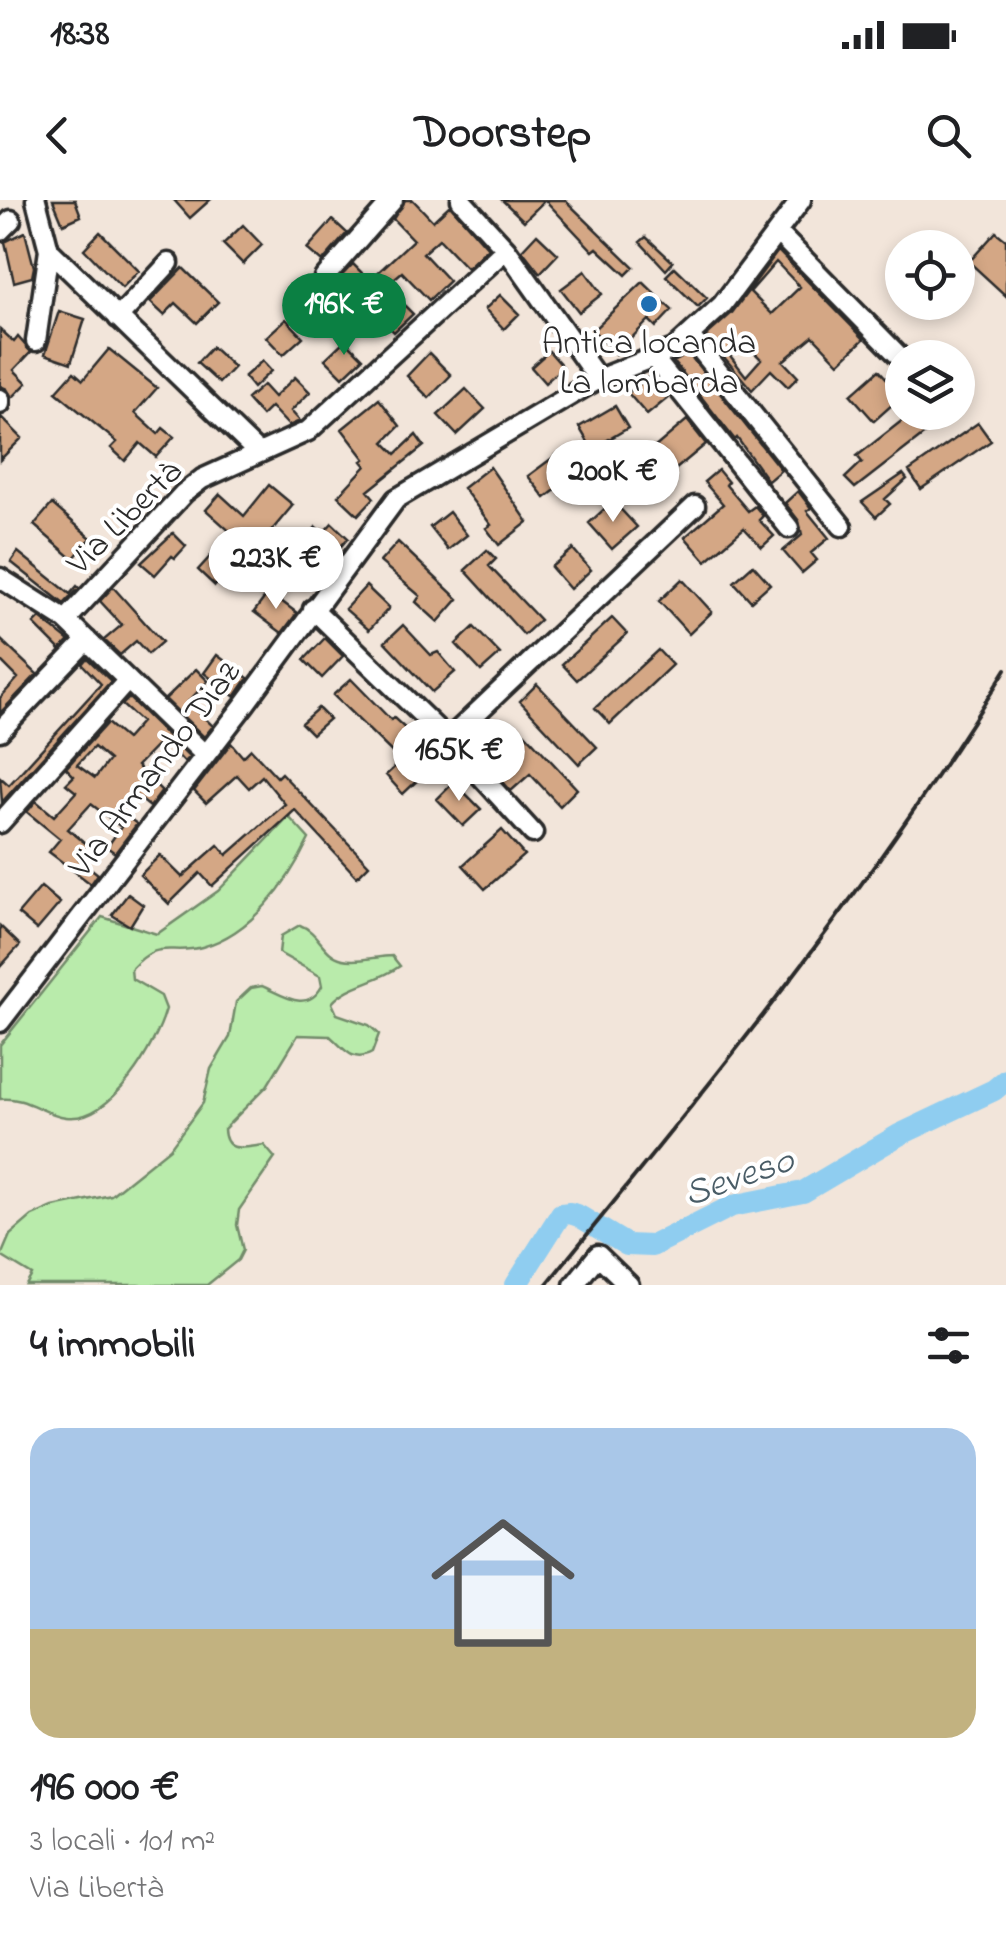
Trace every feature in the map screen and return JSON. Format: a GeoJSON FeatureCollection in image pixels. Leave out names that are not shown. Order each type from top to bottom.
{"type":"FeatureCollection","features":[{"type":"Feature","properties":{"kind":"street"},"geometry":{"type":"LineString","coordinates":[[36,200],[49,250],[36,340]]}},
{"type":"Feature","properties":{"kind":"street"},"geometry":{"type":"LineString","coordinates":[[324,278],[393,200]]}},
{"type":"Feature","properties":{"kind":"street"},"geometry":{"type":"LineString","coordinates":[[460,200],[506,250],[598,380]]}},
{"type":"Feature","properties":{"kind":"street","name":"Via Armando Diaz"},"geometry":{"type":"LineString","coordinates":[[0,1022],[396,499],[598,380],[674,349],[722,306],[801,200]]}},
{"type":"Feature","properties":{"kind":"street"},"geometry":{"type":"LineString","coordinates":[[777,232],[885,342]]}},
{"type":"Feature","properties":{"kind":"street"},"geometry":{"type":"LineString","coordinates":[[49,250],[256,452]]}},
{"type":"Feature","properties":{"kind":"street","name":"Via Libertà"},"geometry":{"type":"LineString","coordinates":[[66,620],[184,493],[256,452],[308,430],[506,250]]}},
{"type":"Feature","properties":{"kind":"street"},"geometry":{"type":"LineString","coordinates":[[118,318],[169,263]]}},
{"type":"Feature","properties":{"kind":"street"},"geometry":{"type":"LineString","coordinates":[[689,335],[842,526]]}},
{"type":"Feature","properties":{"kind":"street"},"geometry":{"type":"LineString","coordinates":[[653,357],[789,528]]}},
{"type":"Feature","properties":{"kind":"street"},"geometry":{"type":"LineString","coordinates":[[448,740],[695,506]]}},
{"type":"Feature","properties":{"kind":"street"},"geometry":{"type":"LineString","coordinates":[[0,580],[66,620],[205,755]]}},
{"type":"Feature","properties":{"kind":"street"},"geometry":{"type":"LineString","coordinates":[[313,609],[448,740],[534,833]]}},
{"type":"Feature","properties":{"kind":"street"},"geometry":{"type":"LineString","coordinates":[[0,731],[87,640]]}},
{"type":"Feature","properties":{"kind":"street"},"geometry":{"type":"LineString","coordinates":[[0,823],[128,680]]}},
{"type":"Feature","properties":{"kind":"street"},"geometry":{"type":"LineString","coordinates":[[574,1285],[598,1255],[630,1285]]}},
{"type":"Feature","properties":{"kind":"green space"},"geometry":{"type":"Polygon","coordinates":[[[289,817],[309,839],[279,889],[252,918],[220,940],[190,949],[158,950],[131,969],[132,979],[161,996],[166,1009],[142,1061],[115,1095],[83,1116],[66,1117],[18,1100],[0,1099],[0,1045],[102,917],[157,934],[218,891],[289,817]]]}},
{"type":"Feature","properties":{"kind":"green space"},"geometry":{"type":"Polygon","coordinates":[[[300,925],[336,957],[355,960],[392,956],[400,966],[332,1003],[337,1014],[369,1025],[379,1034],[372,1053],[354,1056],[330,1036],[298,1035],[267,1086],[224,1129],[232,1146],[264,1145],[275,1158],[239,1210],[237,1225],[243,1250],[238,1260],[207,1285],[26,1285],[32,1275],[1,1256],[10,1235],[32,1216],[53,1207],[111,1195],[170,1148],[203,1103],[211,1069],[230,1037],[236,1002],[251,988],[262,986],[294,1000],[302,1001],[316,994],[322,986],[320,976],[279,953],[281,936],[300,925]]]}},
{"type":"Feature","properties":{"kind":"building"},"geometry":{"type":"Polygon","coordinates":[[[53,200],[75,200],[81,216],[63,224],[53,200]]]}},
{"type":"Feature","properties":{"kind":"building"},"geometry":{"type":"Polygon","coordinates":[[[174,200],[210,200],[190,218],[174,200]]]}},
{"type":"Feature","properties":{"kind":"building"},"geometry":{"type":"Polygon","coordinates":[[[405,200],[413,200],[433,221],[450,205],[488,248],[467,268],[439,239],[423,253],[449,281],[429,300],[402,272],[383,288],[372,278],[413,240],[393,219],[405,200]]]}},
{"type":"Feature","properties":{"kind":"building"},"geometry":{"type":"Polygon","coordinates":[[[502,200],[545,200],[524,221],[502,200]]]}},
{"type":"Feature","properties":{"kind":"building"},"geometry":{"type":"Polygon","coordinates":[[[545,200],[565,200],[634,267],[626,275],[597,248],[593,251],[545,200]]]}},
{"type":"Feature","properties":{"kind":"building"},"geometry":{"type":"Polygon","coordinates":[[[333,220],[347,233],[322,262],[307,249],[333,220]]]}},
{"type":"Feature","properties":{"kind":"building"},"geometry":{"type":"Polygon","coordinates":[[[243,225],[262,245],[243,264],[223,244],[243,225]]]}},
{"type":"Feature","properties":{"kind":"building"},"geometry":{"type":"Polygon","coordinates":[[[25,232],[34,267],[32,277],[14,282],[5,242],[25,232]]]}},
{"type":"Feature","properties":{"kind":"building"},"geometry":{"type":"Polygon","coordinates":[[[100,232],[139,271],[122,288],[84,249],[100,232]]]}},
{"type":"Feature","properties":{"kind":"building"},"geometry":{"type":"Polygon","coordinates":[[[996,232],[1006,240],[1006,296],[975,268],[975,255],[996,232]]]}},
{"type":"Feature","properties":{"kind":"building"},"geometry":{"type":"Polygon","coordinates":[[[537,234],[558,254],[540,273],[522,250],[537,234]]]}},
{"type":"Feature","properties":{"kind":"building"},"geometry":{"type":"Polygon","coordinates":[[[646,237],[673,262],[666,270],[640,242],[646,237]]]}},
{"type":"Feature","properties":{"kind":"building"},"geometry":{"type":"Polygon","coordinates":[[[778,251],[864,339],[839,363],[813,336],[783,361],[798,377],[788,387],[771,370],[752,390],[706,336],[732,313],[778,251]],[[776,262],[750,292],[772,314],[800,287],[776,262]],[[741,339],[728,353],[746,376],[761,359],[741,339]]]}},
{"type":"Feature","properties":{"kind":"building"},"geometry":{"type":"Polygon","coordinates":[[[353,264],[364,275],[338,300],[328,290],[353,264]]]}},
{"type":"Feature","properties":{"kind":"building"},"geometry":{"type":"Polygon","coordinates":[[[675,267],[707,298],[698,307],[666,276],[675,267]]]}},
{"type":"Feature","properties":{"kind":"building"},"geometry":{"type":"Polygon","coordinates":[[[183,268],[218,302],[197,323],[176,303],[164,315],[150,302],[183,268]]]}},
{"type":"Feature","properties":{"kind":"building"},"geometry":{"type":"Polygon","coordinates":[[[585,271],[602,294],[579,312],[561,289],[585,271]]]}},
{"type":"Feature","properties":{"kind":"building"},"geometry":{"type":"Polygon","coordinates":[[[643,282],[672,310],[656,327],[649,320],[616,354],[593,330],[643,282]]]}},
{"type":"Feature","properties":{"kind":"building"},"geometry":{"type":"Polygon","coordinates":[[[394,295],[413,314],[394,332],[376,313],[394,295]]]}},
{"type":"Feature","properties":{"kind":"building"},"geometry":{"type":"Polygon","coordinates":[[[500,295],[519,314],[504,329],[485,309],[500,295]]]}},
{"type":"Feature","properties":{"kind":"building"},"geometry":{"type":"Polygon","coordinates":[[[348,301],[365,319],[349,335],[331,316],[348,301]]]}},
{"type":"Feature","properties":{"kind":"building"},"geometry":{"type":"Polygon","coordinates":[[[59,311],[85,319],[71,363],[45,354],[59,311]]]}},
{"type":"Feature","properties":{"kind":"building"},"geometry":{"type":"Polygon","coordinates":[[[286,319],[303,337],[283,355],[266,337],[286,319]]]}},
{"type":"Feature","properties":{"kind":"building"},"geometry":{"type":"Polygon","coordinates":[[[0,329],[14,342],[18,337],[31,352],[14,370],[27,383],[12,398],[0,386],[0,329]]]}},
{"type":"Feature","properties":{"kind":"building"},"geometry":{"type":"Polygon","coordinates":[[[345,340],[363,358],[343,377],[325,359],[345,340]]]}},
{"type":"Feature","properties":{"kind":"building"},"geometry":{"type":"Polygon","coordinates":[[[212,347],[234,367],[219,383],[197,363],[212,347]]]}},
{"type":"Feature","properties":{"kind":"building"},"geometry":{"type":"Polygon","coordinates":[[[109,349],[157,388],[135,413],[158,434],[163,428],[174,437],[156,457],[140,443],[125,461],[111,448],[117,442],[56,392],[74,372],[83,380],[109,349]]]}},
{"type":"Feature","properties":{"kind":"building"},"geometry":{"type":"Polygon","coordinates":[[[549,351],[563,367],[545,383],[531,367],[549,351]]]}},
{"type":"Feature","properties":{"kind":"building"},"geometry":{"type":"Polygon","coordinates":[[[429,353],[451,375],[429,398],[407,376],[429,353]]]}},
{"type":"Feature","properties":{"kind":"building"},"geometry":{"type":"Polygon","coordinates":[[[688,353],[781,470],[768,481],[674,362],[688,353]]]}},
{"type":"Feature","properties":{"kind":"building"},"geometry":{"type":"Polygon","coordinates":[[[262,361],[271,371],[253,388],[244,377],[262,361]]]}},
{"type":"Feature","properties":{"kind":"building"},"geometry":{"type":"Polygon","coordinates":[[[879,370],[885,377],[885,411],[874,421],[851,395],[879,370]]]}},
{"type":"Feature","properties":{"kind":"building"},"geometry":{"type":"Polygon","coordinates":[[[651,375],[669,397],[647,415],[628,393],[651,375]]]}},
{"type":"Feature","properties":{"kind":"building"},"geometry":{"type":"Polygon","coordinates":[[[295,377],[310,392],[291,411],[300,421],[289,426],[271,407],[262,416],[247,399],[263,385],[274,397],[295,377]]]}},
{"type":"Feature","properties":{"kind":"building"},"geometry":{"type":"Polygon","coordinates":[[[466,389],[485,409],[457,435],[438,415],[466,389]]]}},
{"type":"Feature","properties":{"kind":"building"},"geometry":{"type":"Polygon","coordinates":[[[379,399],[400,426],[384,442],[396,454],[416,435],[424,446],[368,491],[374,498],[358,515],[338,496],[366,466],[362,461],[365,459],[342,429],[379,399]]]}},
{"type":"Feature","properties":{"kind":"building"},"geometry":{"type":"Polygon","coordinates":[[[615,406],[628,428],[592,449],[579,427],[615,406]]]}},
{"type":"Feature","properties":{"kind":"building"},"geometry":{"type":"Polygon","coordinates":[[[0,416],[22,438],[0,460],[0,416]]]}},
{"type":"Feature","properties":{"kind":"building"},"geometry":{"type":"Polygon","coordinates":[[[687,420],[706,444],[670,474],[673,478],[651,499],[627,471],[687,420]]]}},
{"type":"Feature","properties":{"kind":"building"},"geometry":{"type":"Polygon","coordinates":[[[978,423],[991,441],[921,489],[909,471],[968,430],[975,430],[978,423]]]}},
{"type":"Feature","properties":{"kind":"building"},"geometry":{"type":"Polygon","coordinates":[[[890,430],[930,430],[855,488],[845,478],[862,462],[857,456],[890,430]]]}},
{"type":"Feature","properties":{"kind":"building"},"geometry":{"type":"Polygon","coordinates":[[[559,453],[575,475],[545,498],[528,476],[559,453]]]}},
{"type":"Feature","properties":{"kind":"building"},"geometry":{"type":"Polygon","coordinates":[[[490,467],[528,522],[499,545],[486,528],[491,525],[463,488],[490,467]]]}},
{"type":"Feature","properties":{"kind":"building"},"geometry":{"type":"Polygon","coordinates":[[[718,470],[748,511],[755,506],[763,516],[759,520],[774,536],[762,547],[744,528],[706,561],[685,537],[723,504],[704,482],[718,470]]]}},
{"type":"Feature","properties":{"kind":"building"},"geometry":{"type":"Polygon","coordinates":[[[903,474],[907,479],[885,499],[890,504],[876,517],[862,502],[903,474]]]}},
{"type":"Feature","properties":{"kind":"building"},"geometry":{"type":"Polygon","coordinates":[[[269,485],[293,505],[268,535],[297,562],[282,578],[206,510],[220,494],[244,516],[269,485]]]}},
{"type":"Feature","properties":{"kind":"building"},"geometry":{"type":"Polygon","coordinates":[[[798,491],[811,508],[807,511],[829,538],[811,553],[817,560],[802,573],[783,551],[802,535],[799,521],[785,503],[798,491]]]}},
{"type":"Feature","properties":{"kind":"building"},"geometry":{"type":"Polygon","coordinates":[[[613,501],[637,527],[612,549],[589,523],[613,501]]]}},
{"type":"Feature","properties":{"kind":"building"},"geometry":{"type":"Polygon","coordinates":[[[52,504],[91,538],[73,559],[34,525],[52,504]]]}},
{"type":"Feature","properties":{"kind":"building"},"geometry":{"type":"Polygon","coordinates":[[[449,512],[467,535],[448,550],[430,527],[449,512]]]}},
{"type":"Feature","properties":{"kind":"building"},"geometry":{"type":"Polygon","coordinates":[[[332,523],[348,538],[331,558],[308,537],[316,527],[323,533],[332,523]]]}},
{"type":"Feature","properties":{"kind":"building"},"geometry":{"type":"Polygon","coordinates":[[[173,533],[186,546],[155,575],[141,563],[173,533]]]}},
{"type":"Feature","properties":{"kind":"building"},"geometry":{"type":"Polygon","coordinates":[[[398,542],[458,599],[438,622],[416,602],[420,596],[380,562],[398,542]]]}},
{"type":"Feature","properties":{"kind":"building"},"geometry":{"type":"Polygon","coordinates":[[[218,548],[236,563],[215,586],[198,570],[218,548]]]}},
{"type":"Feature","properties":{"kind":"building"},"geometry":{"type":"Polygon","coordinates":[[[573,549],[591,570],[570,589],[551,567],[573,549]]]}},
{"type":"Feature","properties":{"kind":"building"},"geometry":{"type":"Polygon","coordinates":[[[487,550],[496,559],[489,566],[540,620],[524,635],[465,570],[487,550]]]}},
{"type":"Feature","properties":{"kind":"building"},"geometry":{"type":"Polygon","coordinates":[[[18,552],[70,594],[79,588],[64,604],[11,562],[18,552]]]}},
{"type":"Feature","properties":{"kind":"building"},"geometry":{"type":"Polygon","coordinates":[[[753,565],[770,584],[751,601],[734,582],[753,565]]]}},
{"type":"Feature","properties":{"kind":"building"},"geometry":{"type":"Polygon","coordinates":[[[682,579],[712,612],[689,634],[659,601],[682,579]]]}},
{"type":"Feature","properties":{"kind":"building"},"geometry":{"type":"Polygon","coordinates":[[[366,586],[389,608],[369,630],[345,609],[366,586]]]}},
{"type":"Feature","properties":{"kind":"building"},"geometry":{"type":"Polygon","coordinates":[[[113,587],[162,642],[148,654],[136,641],[120,655],[104,640],[122,625],[100,601],[113,587]]]}},
{"type":"Feature","properties":{"kind":"building"},"geometry":{"type":"Polygon","coordinates":[[[269,592],[297,613],[282,633],[254,612],[269,592]]]}},
{"type":"Feature","properties":{"kind":"building"},"geometry":{"type":"Polygon","coordinates":[[[40,618],[69,641],[60,650],[34,624],[40,618]]]}},
{"type":"Feature","properties":{"kind":"building"},"geometry":{"type":"Polygon","coordinates":[[[612,618],[627,634],[577,680],[562,664],[612,618]]]}},
{"type":"Feature","properties":{"kind":"building"},"geometry":{"type":"Polygon","coordinates":[[[403,625],[431,655],[438,652],[455,672],[432,692],[385,642],[403,625]]]}},
{"type":"Feature","properties":{"kind":"building"},"geometry":{"type":"Polygon","coordinates":[[[474,627],[500,654],[481,671],[456,644],[474,627]]]}},
{"type":"Feature","properties":{"kind":"building"},"geometry":{"type":"Polygon","coordinates":[[[325,638],[343,656],[322,678],[304,660],[325,638]]]}},
{"type":"Feature","properties":{"kind":"building"},"geometry":{"type":"Polygon","coordinates":[[[0,639],[37,674],[0,713],[0,698],[18,678],[0,660],[0,639]]]}},
{"type":"Feature","properties":{"kind":"building"},"geometry":{"type":"Polygon","coordinates":[[[658,650],[672,665],[610,724],[595,708],[658,650]]]}},
{"type":"Feature","properties":{"kind":"building"},"geometry":{"type":"Polygon","coordinates":[[[217,655],[248,678],[235,697],[204,673],[217,655]]]}},
{"type":"Feature","properties":{"kind":"building"},"geometry":{"type":"Polygon","coordinates":[[[87,658],[111,681],[2,802],[0,777],[9,785],[101,684],[82,664],[87,658]]]}},
{"type":"Feature","properties":{"kind":"building"},"geometry":{"type":"Polygon","coordinates":[[[196,669],[208,681],[188,702],[213,726],[204,737],[165,699],[196,669]]]}},
{"type":"Feature","properties":{"kind":"building"},"geometry":{"type":"Polygon","coordinates":[[[351,679],[391,720],[394,718],[439,760],[403,794],[386,775],[401,761],[333,695],[351,679]]]}},
{"type":"Feature","properties":{"kind":"building"},"geometry":{"type":"Polygon","coordinates":[[[537,684],[597,747],[579,764],[520,701],[537,684]]]}},
{"type":"Feature","properties":{"kind":"building"},"geometry":{"type":"Polygon","coordinates":[[[129,698],[189,757],[184,762],[163,739],[137,766],[162,791],[150,807],[134,794],[118,810],[137,824],[115,853],[107,847],[121,827],[91,804],[68,829],[89,846],[79,859],[98,874],[91,884],[49,852],[60,839],[27,812],[36,801],[54,816],[76,792],[66,784],[74,776],[66,768],[107,723],[126,739],[141,722],[122,705],[129,698]],[[94,747],[77,765],[95,778],[109,760],[94,747]]]}},
{"type":"Feature","properties":{"kind":"building"},"geometry":{"type":"Polygon","coordinates":[[[318,708],[329,719],[312,734],[301,723],[318,708]]]}},
{"type":"Feature","properties":{"kind":"building"},"geometry":{"type":"Polygon","coordinates":[[[525,733],[577,789],[560,806],[530,774],[511,791],[489,766],[525,733]]]}},
{"type":"Feature","properties":{"kind":"building"},"geometry":{"type":"Polygon","coordinates":[[[231,743],[243,757],[251,749],[277,777],[281,773],[369,865],[357,877],[295,810],[212,886],[200,873],[169,904],[140,875],[160,855],[182,877],[218,845],[227,855],[285,804],[262,776],[249,788],[237,775],[206,803],[194,791],[231,743]]]}},
{"type":"Feature","properties":{"kind":"building"},"geometry":{"type":"Polygon","coordinates":[[[454,782],[481,809],[463,826],[437,799],[454,782]]]}},
{"type":"Feature","properties":{"kind":"building"},"geometry":{"type":"Polygon","coordinates":[[[502,830],[524,855],[485,889],[463,865],[502,830]]]}},
{"type":"Feature","properties":{"kind":"building"},"geometry":{"type":"Polygon","coordinates":[[[41,887],[60,903],[37,930],[18,914],[41,887]]]}},
{"type":"Feature","properties":{"kind":"building"},"geometry":{"type":"Polygon","coordinates":[[[128,894],[143,905],[130,926],[112,915],[128,894]]]}},
{"type":"Feature","properties":{"kind":"building"},"geometry":{"type":"Polygon","coordinates":[[[0,926],[20,945],[0,967],[0,926]]]}},
{"type":"Feature","properties":{"kind":"waterway","name":"Seveso"},"geometry":{"type":"LineString","coordinates":[[516,1285],[561,1214],[579,1216],[627,1245],[652,1246],[732,1206],[803,1192],[899,1135],[994,1090],[1006,1080]]}},
{"type":"Feature","properties":{"kind":"railway"},"geometry":{"type":"LineString","coordinates":[[546,1285],[728,1060],[844,908],[1006,669]]}},
{"type":"Feature","properties":{"kind":"place","name":"Antica locanda La lombarda"},"geometry":{"type":"Point","coordinates":[649,304]}}]}
